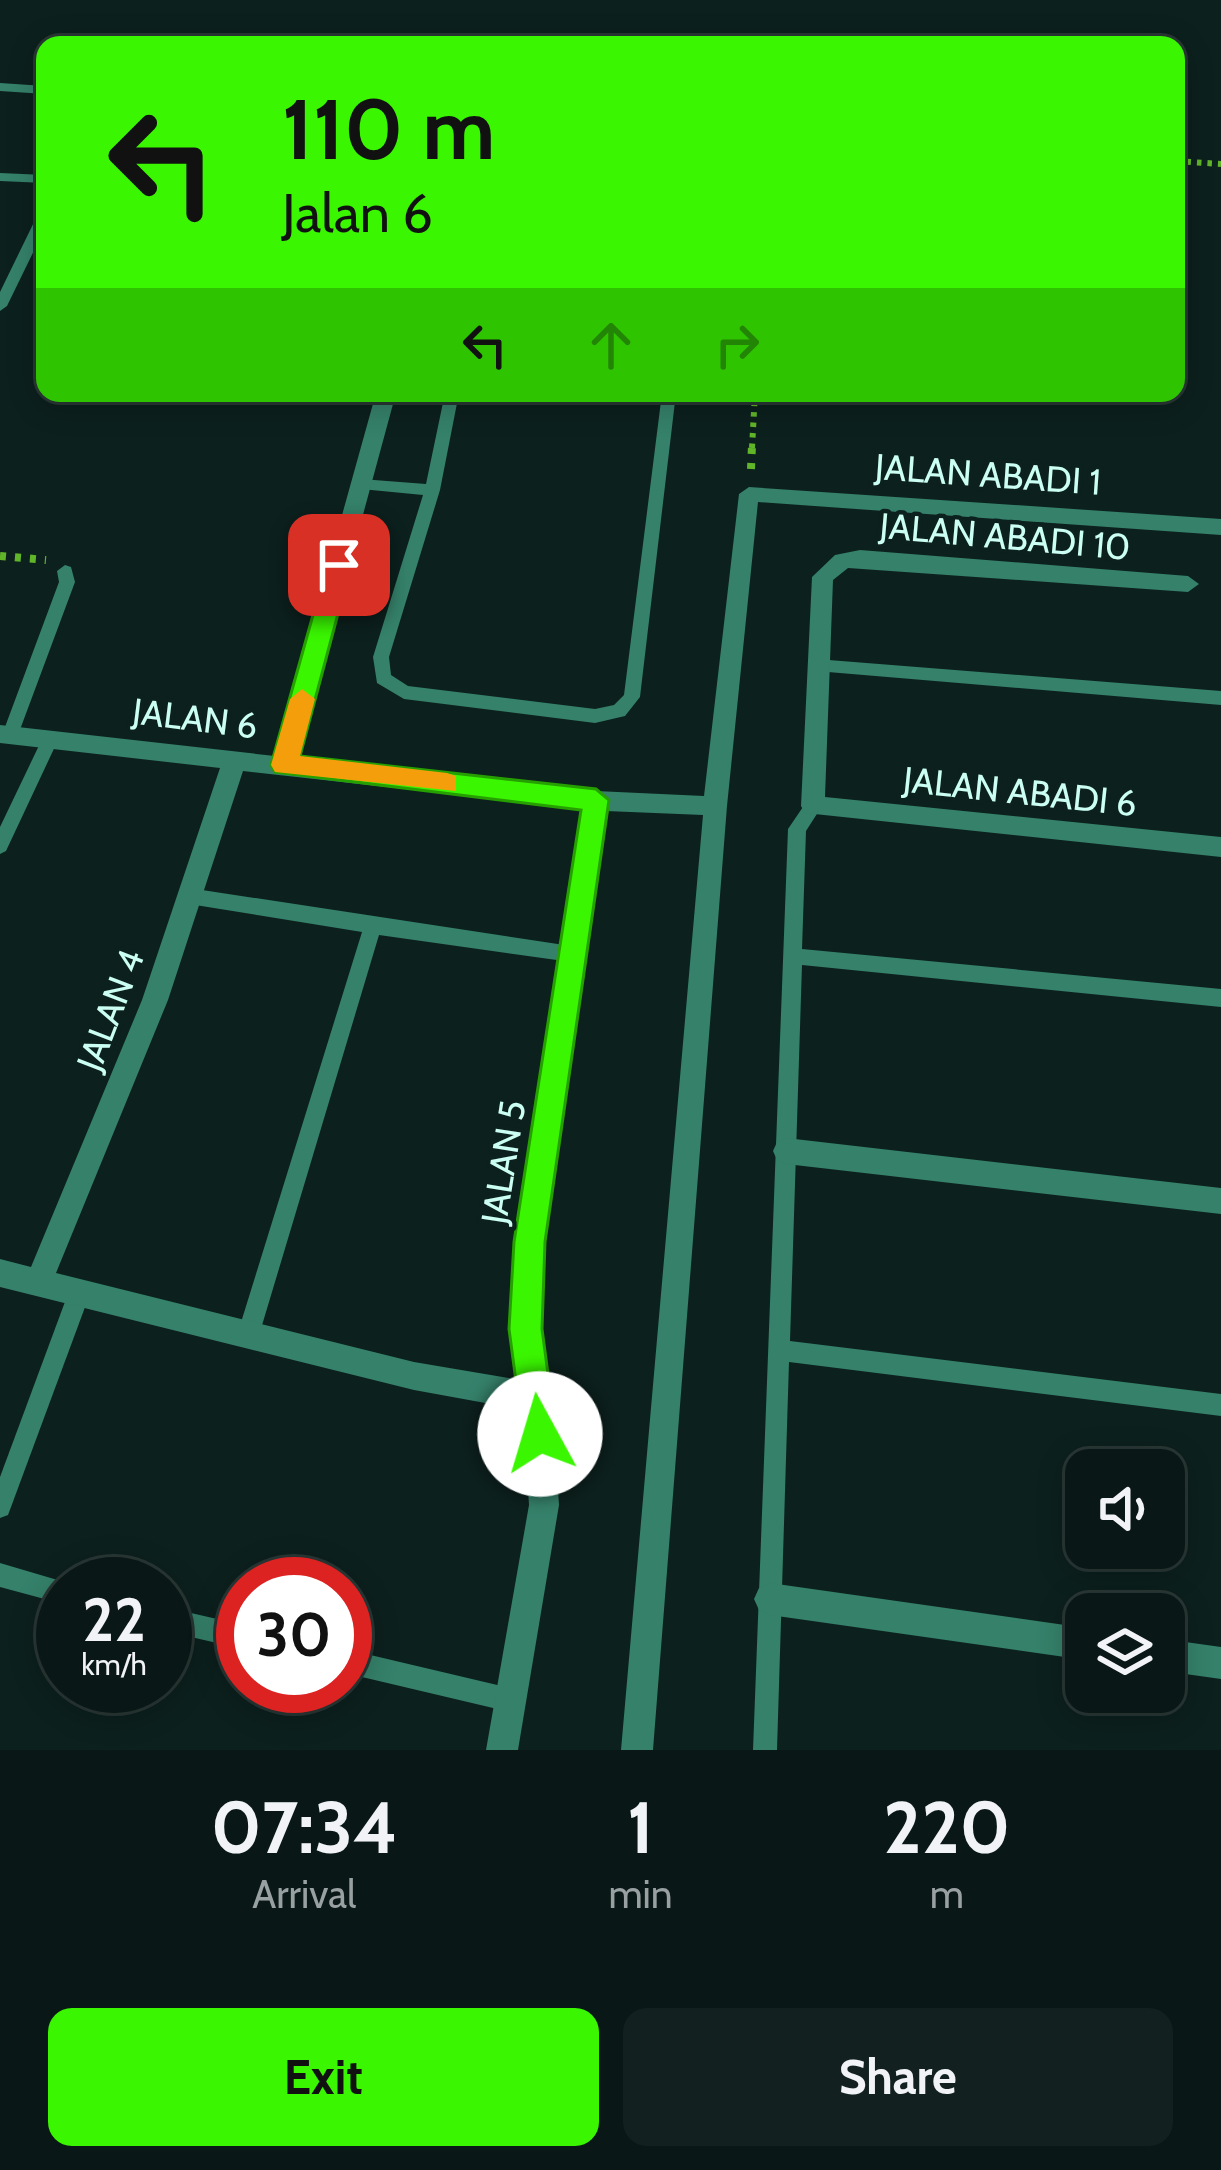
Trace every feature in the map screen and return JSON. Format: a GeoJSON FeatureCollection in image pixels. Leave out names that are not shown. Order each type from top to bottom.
{"type":"FeatureCollection","features":[{"type":"Feature","properties":{"kind":"street"},"geometry":{"type":"LineString","coordinates":[[284,765],[384,402]]}},
{"type":"Feature","properties":{"kind":"street"},"geometry":{"type":"LineString","coordinates":[[638,1750],[715,806],[749,494]]}},
{"type":"Feature","properties":{"kind":"street","name":"JALAN ABADI 1"},"geometry":{"type":"LineString","coordinates":[[749,494],[1221,526]]}},
{"type":"Feature","properties":{"kind":"street","name":"JALAN ABADI 10"},"geometry":{"type":"LineString","coordinates":[[816,665],[823,577],[842,561],[860,557],[1188,584]]}},
{"type":"Feature","properties":{"kind":"street"},"geometry":{"type":"LineString","coordinates":[[813,806],[816,665]]}},
{"type":"Feature","properties":{"kind":"street","name":"JALAN 6"},"geometry":{"type":"LineString","coordinates":[[5,734],[596,800],[715,806]]}},
{"type":"Feature","properties":{"kind":"street","name":"JALAN 4"},"geometry":{"type":"LineString","coordinates":[[39,1281],[154,1000],[235,759]]}},
{"type":"Feature","properties":{"kind":"street","name":"JALAN 5"},"geometry":{"type":"LineString","coordinates":[[502,1750],[544,1504],[537,1398],[526,1329],[530,1242],[596,800]]}},
{"type":"Feature","properties":{"kind":"street","name":"JALAN ABADI 6"},"geometry":{"type":"LineString","coordinates":[[813,806],[1221,847]]}},
{"type":"Feature","properties":{"kind":"street"},"geometry":{"type":"LineString","coordinates":[[786,1151],[1221,1201]]}},
{"type":"Feature","properties":{"kind":"street"},"geometry":{"type":"LineString","coordinates":[[0,1273],[414,1376],[537,1398]]}},
{"type":"Feature","properties":{"kind":"street"},"geometry":{"type":"LineString","coordinates":[[770,1599],[1065,1641]]}},
{"type":"Feature","properties":{"kind":"street"},"geometry":{"type":"LineString","coordinates":[[1185,1657],[1221,1663]]}},
{"type":"Feature","properties":{"kind":"lane"},"geometry":{"type":"LineString","coordinates":[[0,87],[36,89]]}},
{"type":"Feature","properties":{"kind":"lane"},"geometry":{"type":"LineString","coordinates":[[0,177],[36,179]]}},
{"type":"Feature","properties":{"kind":"lane"},"geometry":{"type":"LineString","coordinates":[[0,306],[36,232]]}},
{"type":"Feature","properties":{"kind":"lane"},"geometry":{"type":"LineString","coordinates":[[450,402],[432,490],[380,657],[383,678],[404,692],[595,716],[620,711],[632,697],[668,402]]}},
{"type":"Feature","properties":{"kind":"lane"},"geometry":{"type":"LineString","coordinates":[[362,484],[432,490]]}},
{"type":"Feature","properties":{"kind":"lane"},"geometry":{"type":"LineString","coordinates":[[5,734],[67,581],[65,571]]}},
{"type":"Feature","properties":{"kind":"lane"},"geometry":{"type":"LineString","coordinates":[[816,665],[1221,698]]}},
{"type":"Feature","properties":{"kind":"lane"},"geometry":{"type":"LineString","coordinates":[[0,847],[50,738]]}},
{"type":"Feature","properties":{"kind":"lane"},"geometry":{"type":"LineString","coordinates":[[764,1750],[797,829],[813,806]]}},
{"type":"Feature","properties":{"kind":"lane"},"geometry":{"type":"LineString","coordinates":[[189,896],[571,954]]}},
{"type":"Feature","properties":{"kind":"lane"},"geometry":{"type":"LineString","coordinates":[[249,1332],[373,926]]}},
{"type":"Feature","properties":{"kind":"lane"},"geometry":{"type":"LineString","coordinates":[[793,956],[1221,998]]}},
{"type":"Feature","properties":{"kind":"lane"},"geometry":{"type":"LineString","coordinates":[[0,1507],[80,1291]]}},
{"type":"Feature","properties":{"kind":"lane"},"geometry":{"type":"LineString","coordinates":[[778,1350],[1221,1405]]}},
{"type":"Feature","properties":{"kind":"lane"},"geometry":{"type":"LineString","coordinates":[[0,1574],[36,1584]]}},
{"type":"Feature","properties":{"kind":"lane"},"geometry":{"type":"LineString","coordinates":[[372,1667],[514,1701]]}},
{"type":"Feature","properties":{"kind":"path"},"geometry":{"type":"LineString","coordinates":[[1185,162],[1221,164]]}},
{"type":"Feature","properties":{"kind":"path"},"geometry":{"type":"LineString","coordinates":[[749,494],[754,402]]}},
{"type":"Feature","properties":{"kind":"path"},"geometry":{"type":"LineString","coordinates":[[0,556],[52,561],[65,571]]}},
{"type":"Feature","properties":{"kind":"slow traffic"},"geometry":{"type":"LineString","coordinates":[[302,699],[284,765],[447,784]]}},
{"type":"Feature","properties":{"kind":"route"},"geometry":{"type":"LineString","coordinates":[[339,565],[284,765],[596,800],[530,1242],[526,1329],[540,1434]]}}]}
